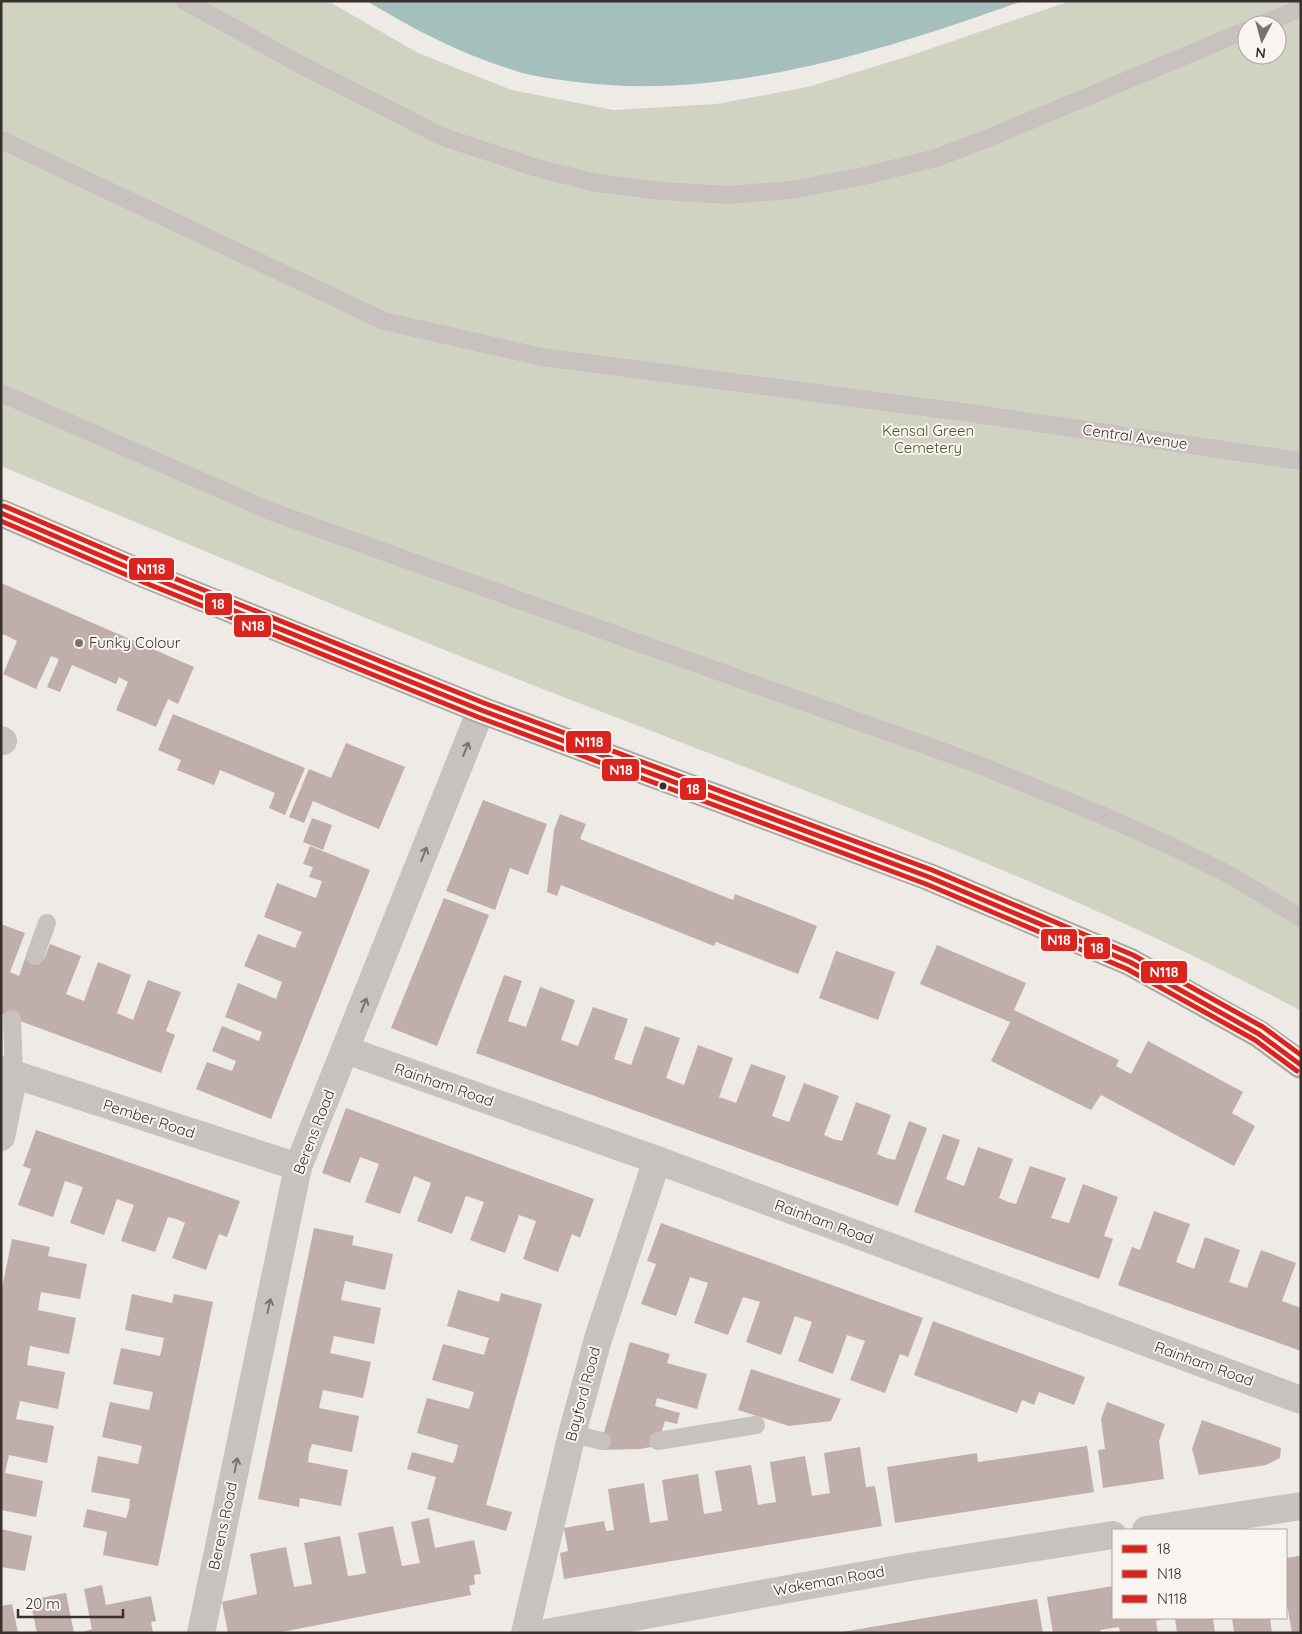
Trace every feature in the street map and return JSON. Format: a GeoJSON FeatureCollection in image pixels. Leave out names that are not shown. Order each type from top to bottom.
{"type":"FeatureCollection","features":[{"type":"Feature","properties":{"kind":"main road"},"geometry":{"type":"LineString","coordinates":[[1,513],[146,575],[481,710],[929,877],[1130,962],[1259,1034],[1301,1065]]}},
{"type":"Feature","properties":{"kind":"street","name":"Berens Road"},"geometry":{"type":"LineString","coordinates":[[201,1633],[298,1167],[481,710]]}},
{"type":"Feature","properties":{"kind":"street","name":"Rainham Road"},"geometry":{"type":"LineString","coordinates":[[346,1050],[657,1160],[1301,1400]]}},
{"type":"Feature","properties":{"kind":"street"},"geometry":{"type":"LineString","coordinates":[[1,1137],[8,1072]]}},
{"type":"Feature","properties":{"kind":"street","name":"Pember Road"},"geometry":{"type":"LineString","coordinates":[[8,1072],[298,1167]]}},
{"type":"Feature","properties":{"kind":"street","name":"Bayford Road"},"geometry":{"type":"LineString","coordinates":[[525,1633],[572,1434],[598,1338],[657,1160]]}},
{"type":"Feature","properties":{"kind":"street"},"geometry":{"type":"LineString","coordinates":[[1152,1529],[1301,1506]]}},
{"type":"Feature","properties":{"kind":"street","name":"Wakeman Road"},"geometry":{"type":"LineString","coordinates":[[546,1633],[910,1566],[1112,1535]]}},
{"type":"Feature","properties":{"kind":"lane"},"geometry":{"type":"LineString","coordinates":[[185,1],[303,66],[443,137],[540,169],[598,183],[663,191],[728,195],[791,190],[864,176],[936,158],[1000,134],[1237,34]]}},
{"type":"Feature","properties":{"kind":"lane"},"geometry":{"type":"LineString","coordinates":[[1284,15],[1301,8]]}},
{"type":"Feature","properties":{"kind":"lane","name":"Central Avenue"},"geometry":{"type":"LineString","coordinates":[[1,140],[384,321],[542,357],[969,413],[1301,461]]}},
{"type":"Feature","properties":{"kind":"lane"},"geometry":{"type":"LineString","coordinates":[[1,393],[270,511],[972,762],[1104,816],[1171,846],[1230,876],[1301,918]]}},
{"type":"Feature","properties":{"kind":"lane"},"geometry":{"type":"LineString","coordinates":[[35,956],[47,923]]}},
{"type":"Feature","properties":{"kind":"lane"},"geometry":{"type":"LineString","coordinates":[[8,1072],[12,1019]]}},
{"type":"Feature","properties":{"kind":"lane"},"geometry":{"type":"LineString","coordinates":[[658,1441],[756,1425]]}},
{"type":"Feature","properties":{"kind":"lane"},"geometry":{"type":"LineString","coordinates":[[572,1434],[602,1441]]}},
{"type":"Feature","properties":{"kind":"green space","name":"Kensal Green Cemetery"},"geometry":{"type":"Polygon","coordinates":[[[1,1],[328,1],[418,53],[512,90],[614,110],[716,104],[808,87],[909,56],[1070,1],[1301,1],[1301,1011],[1123,923],[1033,883],[286,585],[1,466],[1,1]]]}},
{"type":"Feature","properties":{"kind":"water"},"geometry":{"type":"Polygon","coordinates":[[[367,1],[1022,1],[969,20],[859,54],[803,67],[746,78],[689,84],[632,86],[576,82],[536,76],[494,64],[438,40],[367,1]]]}},
{"type":"Feature","properties":{"kind":"building"},"geometry":{"type":"Polygon","coordinates":[[[1,583],[194,667],[178,704],[168,699],[156,727],[116,710],[128,682],[119,677],[116,684],[72,665],[60,692],[47,687],[59,659],[51,656],[36,689],[3,674],[17,641],[3,634],[1,639],[1,583]]]}},
{"type":"Feature","properties":{"kind":"building"},"geometry":{"type":"Polygon","coordinates":[[[173,714],[305,768],[285,815],[269,808],[275,793],[220,770],[214,785],[177,770],[181,760],[158,750],[173,714]]]}},
{"type":"Feature","properties":{"kind":"building"},"geometry":{"type":"Polygon","coordinates":[[[346,743],[405,767],[379,829],[313,801],[304,823],[289,817],[309,769],[331,778],[346,743]]]}},
{"type":"Feature","properties":{"kind":"building"},"geometry":{"type":"Polygon","coordinates":[[[483,800],[547,824],[528,875],[510,868],[495,910],[446,891],[483,800]]]}},
{"type":"Feature","properties":{"kind":"building"},"geometry":{"type":"Polygon","coordinates":[[[560,814],[586,824],[580,839],[733,900],[735,894],[817,926],[798,974],[716,942],[714,946],[561,885],[557,896],[547,892],[554,830],[560,814]]]}},
{"type":"Feature","properties":{"kind":"building"},"geometry":{"type":"Polygon","coordinates":[[[312,818],[332,825],[323,850],[303,842],[312,818]]]}},
{"type":"Feature","properties":{"kind":"building"},"geometry":{"type":"Polygon","coordinates":[[[310,846],[370,870],[271,1119],[196,1089],[207,1062],[232,1071],[236,1061],[212,1051],[222,1026],[259,1041],[262,1032],[225,1017],[238,983],[276,999],[282,982],[244,966],[258,934],[295,948],[302,932],[264,917],[277,883],[316,898],[322,881],[309,877],[313,867],[303,864],[310,846]]]}},
{"type":"Feature","properties":{"kind":"building"},"geometry":{"type":"Polygon","coordinates":[[[444,898],[489,915],[437,1046],[391,1028],[444,898]]]}},
{"type":"Feature","properties":{"kind":"building"},"geometry":{"type":"Polygon","coordinates":[[[1,924],[25,933],[10,972],[19,976],[27,953],[44,959],[50,944],[81,956],[66,994],[76,998],[84,1001],[98,962],[131,975],[117,1013],[133,1020],[148,980],[181,992],[166,1031],[175,1035],[161,1073],[1,1014],[1,924]]]}},
{"type":"Feature","properties":{"kind":"building"},"geometry":{"type":"Polygon","coordinates":[[[937,945],[1026,983],[1014,1010],[1119,1060],[1116,1066],[1131,1074],[1148,1041],[1243,1092],[1232,1113],[1255,1126],[1234,1166],[1101,1095],[1091,1110],[991,1061],[1010,1022],[920,984],[937,945]]]}},
{"type":"Feature","properties":{"kind":"building"},"geometry":{"type":"Polygon","coordinates":[[[836,951],[895,972],[878,1020],[819,998],[836,951]]]}},
{"type":"Feature","properties":{"kind":"building"},"geometry":{"type":"Polygon","coordinates":[[[504,975],[522,981],[508,1021],[526,1027],[540,987],[575,1000],[561,1040],[578,1046],[593,1007],[628,1019],[614,1059],[631,1065],[645,1026],[680,1038],[666,1078],[684,1085],[698,1045],[733,1058],[719,1097],[736,1103],[751,1064],[786,1076],[772,1116],[780,1119],[789,1122],[804,1083],[839,1096],[824,1135],[833,1139],[842,1141],[856,1102],[891,1115],[877,1154],[886,1158],[895,1160],[909,1121],[927,1128],[898,1206],[476,1053],[504,975]]]}},
{"type":"Feature","properties":{"kind":"building"},"geometry":{"type":"Polygon","coordinates":[[[346,1108],[594,1199],[580,1238],[572,1234],[558,1272],[523,1259],[536,1221],[519,1215],[505,1253],[470,1240],[484,1202],[466,1196],[452,1234],[417,1221],[431,1183],[414,1176],[400,1214],[365,1202],[379,1164],[360,1157],[350,1183],[322,1173],[346,1108]]]}},
{"type":"Feature","properties":{"kind":"building"},"geometry":{"type":"Polygon","coordinates":[[[36,1130],[240,1201],[227,1237],[219,1234],[206,1270],[172,1258],[185,1223],[176,1219],[168,1217],[155,1252],[121,1241],[134,1205],[117,1199],[104,1235],[70,1223],[83,1187],[65,1181],[53,1217],[18,1205],[31,1169],[23,1166],[36,1130]]]}},
{"type":"Feature","properties":{"kind":"building"},"geometry":{"type":"Polygon","coordinates":[[[943,1134],[960,1140],[946,1179],[964,1186],[978,1147],[1013,1159],[999,1198],[1008,1202],[1016,1204],[1030,1166],[1066,1178],[1051,1218],[1069,1223],[1083,1184],[1118,1197],[1104,1236],[1113,1239],[1099,1279],[914,1212],[943,1134]]]}},
{"type":"Feature","properties":{"kind":"building"},"geometry":{"type":"Polygon","coordinates":[[[1154,1211],[1190,1224],[1176,1262],[1194,1269],[1205,1237],[1240,1250],[1229,1282],[1247,1288],[1261,1250],[1296,1263],[1282,1301],[1301,1308],[1301,1351],[1118,1285],[1132,1247],[1140,1250],[1154,1211]]]}},
{"type":"Feature","properties":{"kind":"building"},"geometry":{"type":"Polygon","coordinates":[[[661,1223],[923,1318],[908,1357],[900,1354],[885,1393],[850,1380],[865,1341],[847,1335],[833,1374],[798,1361],[812,1322],[795,1316],[781,1355],[746,1342],[760,1302],[743,1297],[728,1335],[694,1323],[708,1283],[690,1277],[676,1316],[641,1304],[656,1264],[647,1261],[661,1223]]]}},
{"type":"Feature","properties":{"kind":"building"},"geometry":{"type":"Polygon","coordinates":[[[314,1228],[354,1236],[352,1245],[393,1254],[385,1290],[345,1281],[341,1300],[381,1308],[374,1344],[334,1336],[330,1353],[371,1362],[363,1398],[323,1390],[319,1408],[359,1416],[352,1452],[312,1444],[309,1453],[308,1462],[348,1470],[341,1506],[300,1498],[299,1507],[258,1499],[314,1228]]]}},
{"type":"Feature","properties":{"kind":"building"},"geometry":{"type":"Polygon","coordinates":[[[12,1239],[50,1247],[48,1256],[87,1264],[80,1299],[41,1292],[38,1310],[76,1318],[69,1354],[30,1346],[27,1365],[65,1372],[58,1409],[20,1401],[16,1419],[54,1426],[47,1463],[9,1455],[5,1473],[43,1481],[36,1517],[1,1510],[1,1293],[12,1239]]]}},
{"type":"Feature","properties":{"kind":"building"},"geometry":{"type":"Polygon","coordinates":[[[458,1290],[499,1302],[501,1293],[542,1304],[486,1505],[512,1512],[506,1531],[427,1509],[436,1477],[407,1469],[412,1452],[453,1463],[456,1455],[458,1445],[417,1433],[427,1398],[469,1409],[474,1392],[432,1380],[443,1344],[484,1355],[489,1338],[447,1326],[458,1290]]]}},
{"type":"Feature","properties":{"kind":"building"},"geometry":{"type":"Polygon","coordinates":[[[132,1294],[172,1303],[174,1294],[213,1302],[158,1566],[103,1555],[107,1532],[83,1527],[87,1509],[126,1518],[129,1509],[130,1499],[91,1492],[98,1456],[138,1464],[142,1446],[102,1437],[110,1402],[149,1410],[153,1392],[113,1384],[121,1348],[160,1356],[162,1348],[164,1338],[125,1330],[132,1294]]]}},
{"type":"Feature","properties":{"kind":"building"},"geometry":{"type":"Polygon","coordinates":[[[933,1321],[1085,1377],[1074,1405],[1039,1392],[1034,1405],[1022,1400],[1017,1413],[914,1375],[933,1321]]]}},
{"type":"Feature","properties":{"kind":"building"},"geometry":{"type":"Polygon","coordinates":[[[630,1342],[670,1354],[667,1363],[707,1374],[697,1409],[657,1398],[655,1406],[680,1413],[677,1424],[665,1421],[657,1446],[640,1449],[599,1450],[630,1342]]]}},
{"type":"Feature","properties":{"kind":"building"},"geometry":{"type":"Polygon","coordinates":[[[751,1369],[841,1399],[831,1421],[789,1426],[738,1410],[751,1369]]]}},
{"type":"Feature","properties":{"kind":"building"},"geometry":{"type":"Polygon","coordinates":[[[1107,1402],[1165,1424],[1159,1441],[1164,1479],[1103,1488],[1098,1450],[1105,1449],[1101,1419],[1107,1402]]]}},
{"type":"Feature","properties":{"kind":"building"},"geometry":{"type":"Polygon","coordinates":[[[1202,1420],[1281,1448],[1280,1458],[1266,1465],[1199,1475],[1192,1449],[1202,1420]]]}},
{"type":"Feature","properties":{"kind":"building"},"geometry":{"type":"Polygon","coordinates":[[[1087,1446],[1094,1492],[895,1523],[887,1467],[977,1453],[978,1462],[1087,1446]]]}},
{"type":"Feature","properties":{"kind":"building"},"geometry":{"type":"Polygon","coordinates":[[[860,1447],[866,1487],[875,1486],[882,1526],[564,1579],[560,1553],[568,1551],[564,1528],[604,1521],[606,1531],[614,1530],[608,1489],[644,1483],[650,1523],[668,1520],[662,1480],[698,1474],[704,1514],[722,1511],[715,1471],[751,1465],[758,1505],[776,1502],[770,1462],[805,1456],[812,1496],[830,1493],[824,1453],[860,1447]]]}},
{"type":"Feature","properties":{"kind":"building"},"geometry":{"type":"Polygon","coordinates":[[[429,1518],[435,1548],[474,1540],[481,1574],[474,1575],[475,1584],[469,1586],[471,1595],[277,1633],[228,1633],[222,1602],[257,1594],[250,1554],[286,1547],[294,1587],[312,1584],[304,1543],[340,1536],[348,1576],[357,1575],[366,1573],[358,1533],[393,1526],[402,1566],[420,1563],[411,1522],[429,1518]]]}},
{"type":"Feature","properties":{"kind":"building"},"geometry":{"type":"Polygon","coordinates":[[[1,1529],[32,1536],[25,1571],[1,1567],[1,1529]]]}},
{"type":"Feature","properties":{"kind":"building"},"geometry":{"type":"Polygon","coordinates":[[[1301,1556],[1301,1633],[1292,1633],[1287,1605],[1287,1558],[1301,1556]]]}},
{"type":"Feature","properties":{"kind":"building"},"geometry":{"type":"Polygon","coordinates":[[[102,1585],[106,1605],[151,1596],[156,1621],[151,1622],[153,1632],[80,1633],[92,1629],[84,1589],[102,1585]]]}},
{"type":"Feature","properties":{"kind":"building"},"geometry":{"type":"Polygon","coordinates":[[[1112,1586],[1112,1619],[1163,1619],[1156,1621],[1158,1633],[1120,1633],[1119,1627],[1100,1630],[1101,1633],[1053,1633],[1047,1597],[1112,1586]]]}},
{"type":"Feature","properties":{"kind":"building"},"geometry":{"type":"Polygon","coordinates":[[[66,1593],[74,1633],[37,1633],[30,1600],[66,1593]]]}},
{"type":"Feature","properties":{"kind":"building"},"geometry":{"type":"Polygon","coordinates":[[[1037,1599],[1043,1633],[842,1633],[842,1632],[1037,1599]]]}},
{"type":"Feature","properties":{"kind":"building"},"geometry":{"type":"Polygon","coordinates":[[[12,1604],[18,1633],[1,1633],[1,1606],[12,1604]]]}},
{"type":"Feature","properties":{"kind":"building"},"geometry":{"type":"Polygon","coordinates":[[[1175,1619],[1213,1619],[1215,1633],[1177,1633],[1175,1619]]]}},
{"type":"Feature","properties":{"kind":"building"},"geometry":{"type":"Polygon","coordinates":[[[1232,1619],[1270,1619],[1272,1633],[1234,1633],[1232,1619]]]}},
{"type":"Feature","properties":{"kind":"transit line","name":"N118"},"geometry":{"type":"LineString","coordinates":[[4,506],[149,568],[484,703],[932,870],[1133,955],[1263,1027],[1301,1055]]}},
{"type":"Feature","properties":{"kind":"transit line","name":"18"},"geometry":{"type":"LineString","coordinates":[[1,513],[146,575],[481,710],[929,877],[1130,962],[1259,1034],[1301,1065]]}},
{"type":"Feature","properties":{"kind":"transit line","name":"N18"},"geometry":{"type":"LineString","coordinates":[[1,521],[143,582],[478,717],[926,884],[1127,969],[1255,1040],[1297,1071]]}},
{"type":"Feature","properties":{"kind":"place","name":"Funky Colour"},"geometry":{"type":"Point","coordinates":[79,643]}}]}
